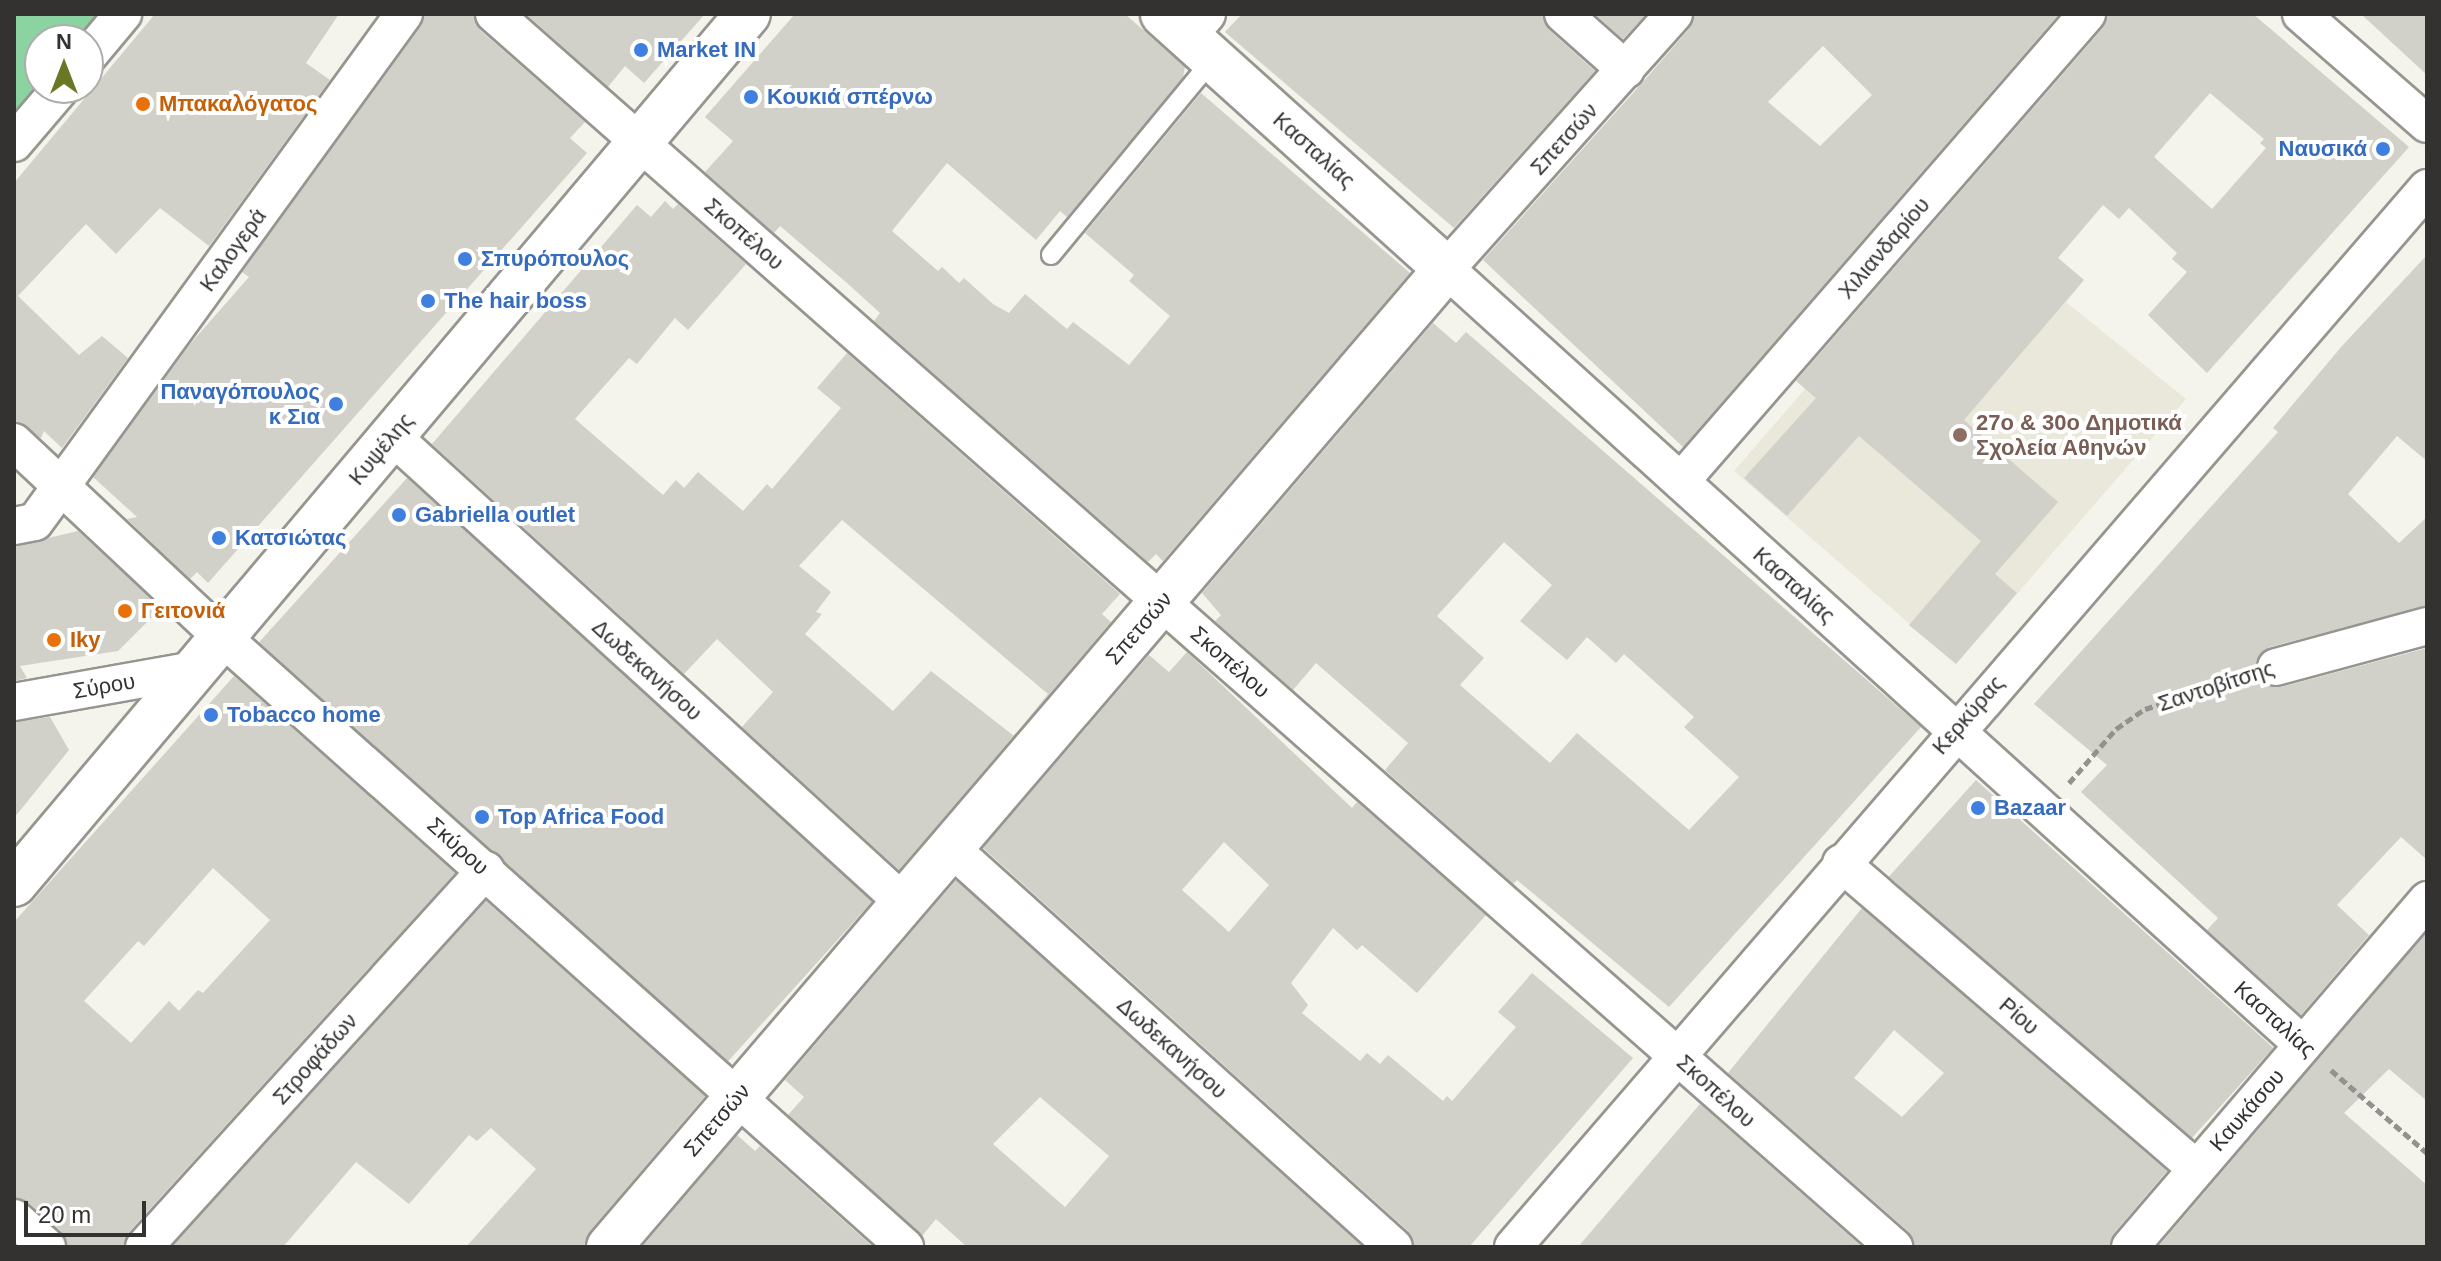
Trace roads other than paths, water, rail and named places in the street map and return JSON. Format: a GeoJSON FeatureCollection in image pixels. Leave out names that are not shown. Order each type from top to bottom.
{"type":"FeatureCollection","features":[{"type":"Feature","properties":{"kind":"street"},"geometry":{"type":"LineString","coordinates":[[104,37],[123,14]]}},
{"type":"Feature","properties":{"kind":"street","name":"Καλογερά"},"geometry":{"type":"LineString","coordinates":[[14,526],[35,522],[404,14]]}},
{"type":"Feature","properties":{"kind":"street","name":"Σκοπέλου"},"geometry":{"type":"LineString","coordinates":[[494,14],[1894,1247]]}},
{"type":"Feature","properties":{"kind":"street","name":"Κυψέλης"},"geometry":{"type":"LineString","coordinates":[[14,884],[748,14]]}},
{"type":"Feature","properties":{"kind":"street"},"geometry":{"type":"LineString","coordinates":[[1563,14],[1626,70]]}},
{"type":"Feature","properties":{"kind":"street","name":"Σπετσών"},"geometry":{"type":"LineString","coordinates":[[609,1247],[1446,269],[1674,14]]}},
{"type":"Feature","properties":{"kind":"street","name":"Χιλιανδαρίου"},"geometry":{"type":"LineString","coordinates":[[1681,481],[2087,14]]}},
{"type":"Feature","properties":{"kind":"street"},"geometry":{"type":"LineString","coordinates":[[2301,14],[2427,124]]}},
{"type":"Feature","properties":{"kind":"street","name":"Κασταλίας"},"geometry":{"type":"LineString","coordinates":[[1193,31],[1446,269],[2303,1045]]}},
{"type":"Feature","properties":{"kind":"street"},"geometry":{"type":"LineString","coordinates":[[14,143],[47,104]]}},
{"type":"Feature","properties":{"kind":"street","name":"Κερκύρας"},"geometry":{"type":"LineString","coordinates":[[1513,1247],[1955,730],[2427,188]]}},
{"type":"Feature","properties":{"kind":"street","name":"Δωδεκανήσου"},"geometry":{"type":"LineString","coordinates":[[392,436],[904,903]]}},
{"type":"Feature","properties":{"kind":"street","name":"Σκύρου"},"geometry":{"type":"LineString","coordinates":[[14,442],[222,637],[905,1247]]}},
{"type":"Feature","properties":{"kind":"street","name":"Σαντοβίτσης"},"geometry":{"type":"LineString","coordinates":[[2276,667],[2427,626]]}},
{"type":"Feature","properties":{"kind":"street","name":"Σύρου"},"geometry":{"type":"LineString","coordinates":[[14,702],[194,670]]}},
{"type":"Feature","properties":{"kind":"street","name":"Δωδεκανήσου"},"geometry":{"type":"LineString","coordinates":[[951,848],[1394,1247]]}},
{"type":"Feature","properties":{"kind":"street","name":"Ρίου"},"geometry":{"type":"LineString","coordinates":[[1841,863],[2197,1169]]}},
{"type":"Feature","properties":{"kind":"street","name":"Στροφάδων"},"geometry":{"type":"LineString","coordinates":[[144,1247],[486,870]]}},
{"type":"Feature","properties":{"kind":"street","name":"Καυκάσου"},"geometry":{"type":"LineString","coordinates":[[2130,1247],[2427,900]]}},
{"type":"Feature","properties":{"kind":"street"},"geometry":{"type":"LineString","coordinates":[[14,1218],[47,1247]]}},
{"type":"Feature","properties":{"kind":"lane"},"geometry":{"type":"LineString","coordinates":[[1051,255],[1193,31]]}},
{"type":"Feature","properties":{"kind":"place","name":"Market IN"},"geometry":{"type":"Point","coordinates":[641,50]}},
{"type":"Feature","properties":{"kind":"place","name":"Κουκιά σπέρνω"},"geometry":{"type":"Point","coordinates":[751,97]}},
{"type":"Feature","properties":{"kind":"place","name":"Μπακαλόγατος"},"geometry":{"type":"Point","coordinates":[143,104]}},
{"type":"Feature","properties":{"kind":"place","name":"Ναυσικά"},"geometry":{"type":"Point","coordinates":[2383,149]}},
{"type":"Feature","properties":{"kind":"place","name":"Σπυρόπουλος"},"geometry":{"type":"Point","coordinates":[465,259]}},
{"type":"Feature","properties":{"kind":"place","name":"The hair boss"},"geometry":{"type":"Point","coordinates":[428,301]}},
{"type":"Feature","properties":{"kind":"place","name":"Παναγόπουλος κ Σια"},"geometry":{"type":"Point","coordinates":[336,404]}},
{"type":"Feature","properties":{"kind":"place","name":"27ο & 30ο Δημοτικά Σχολεία Αθηνών"},"geometry":{"type":"Point","coordinates":[1960,435]}},
{"type":"Feature","properties":{"kind":"place","name":"Gabriella outlet"},"geometry":{"type":"Point","coordinates":[399,515]}},
{"type":"Feature","properties":{"kind":"place","name":"Κατσιώτας"},"geometry":{"type":"Point","coordinates":[219,538]}},
{"type":"Feature","properties":{"kind":"place","name":"Γειτονιά"},"geometry":{"type":"Point","coordinates":[125,611]}},
{"type":"Feature","properties":{"kind":"place","name":"Iky"},"geometry":{"type":"Point","coordinates":[54,640]}},
{"type":"Feature","properties":{"kind":"place","name":"Tobacco home"},"geometry":{"type":"Point","coordinates":[211,715]}},
{"type":"Feature","properties":{"kind":"place","name":"Bazaar"},"geometry":{"type":"Point","coordinates":[1978,808]}},
{"type":"Feature","properties":{"kind":"place","name":"Top Africa Food"},"geometry":{"type":"Point","coordinates":[482,817]}}]}
